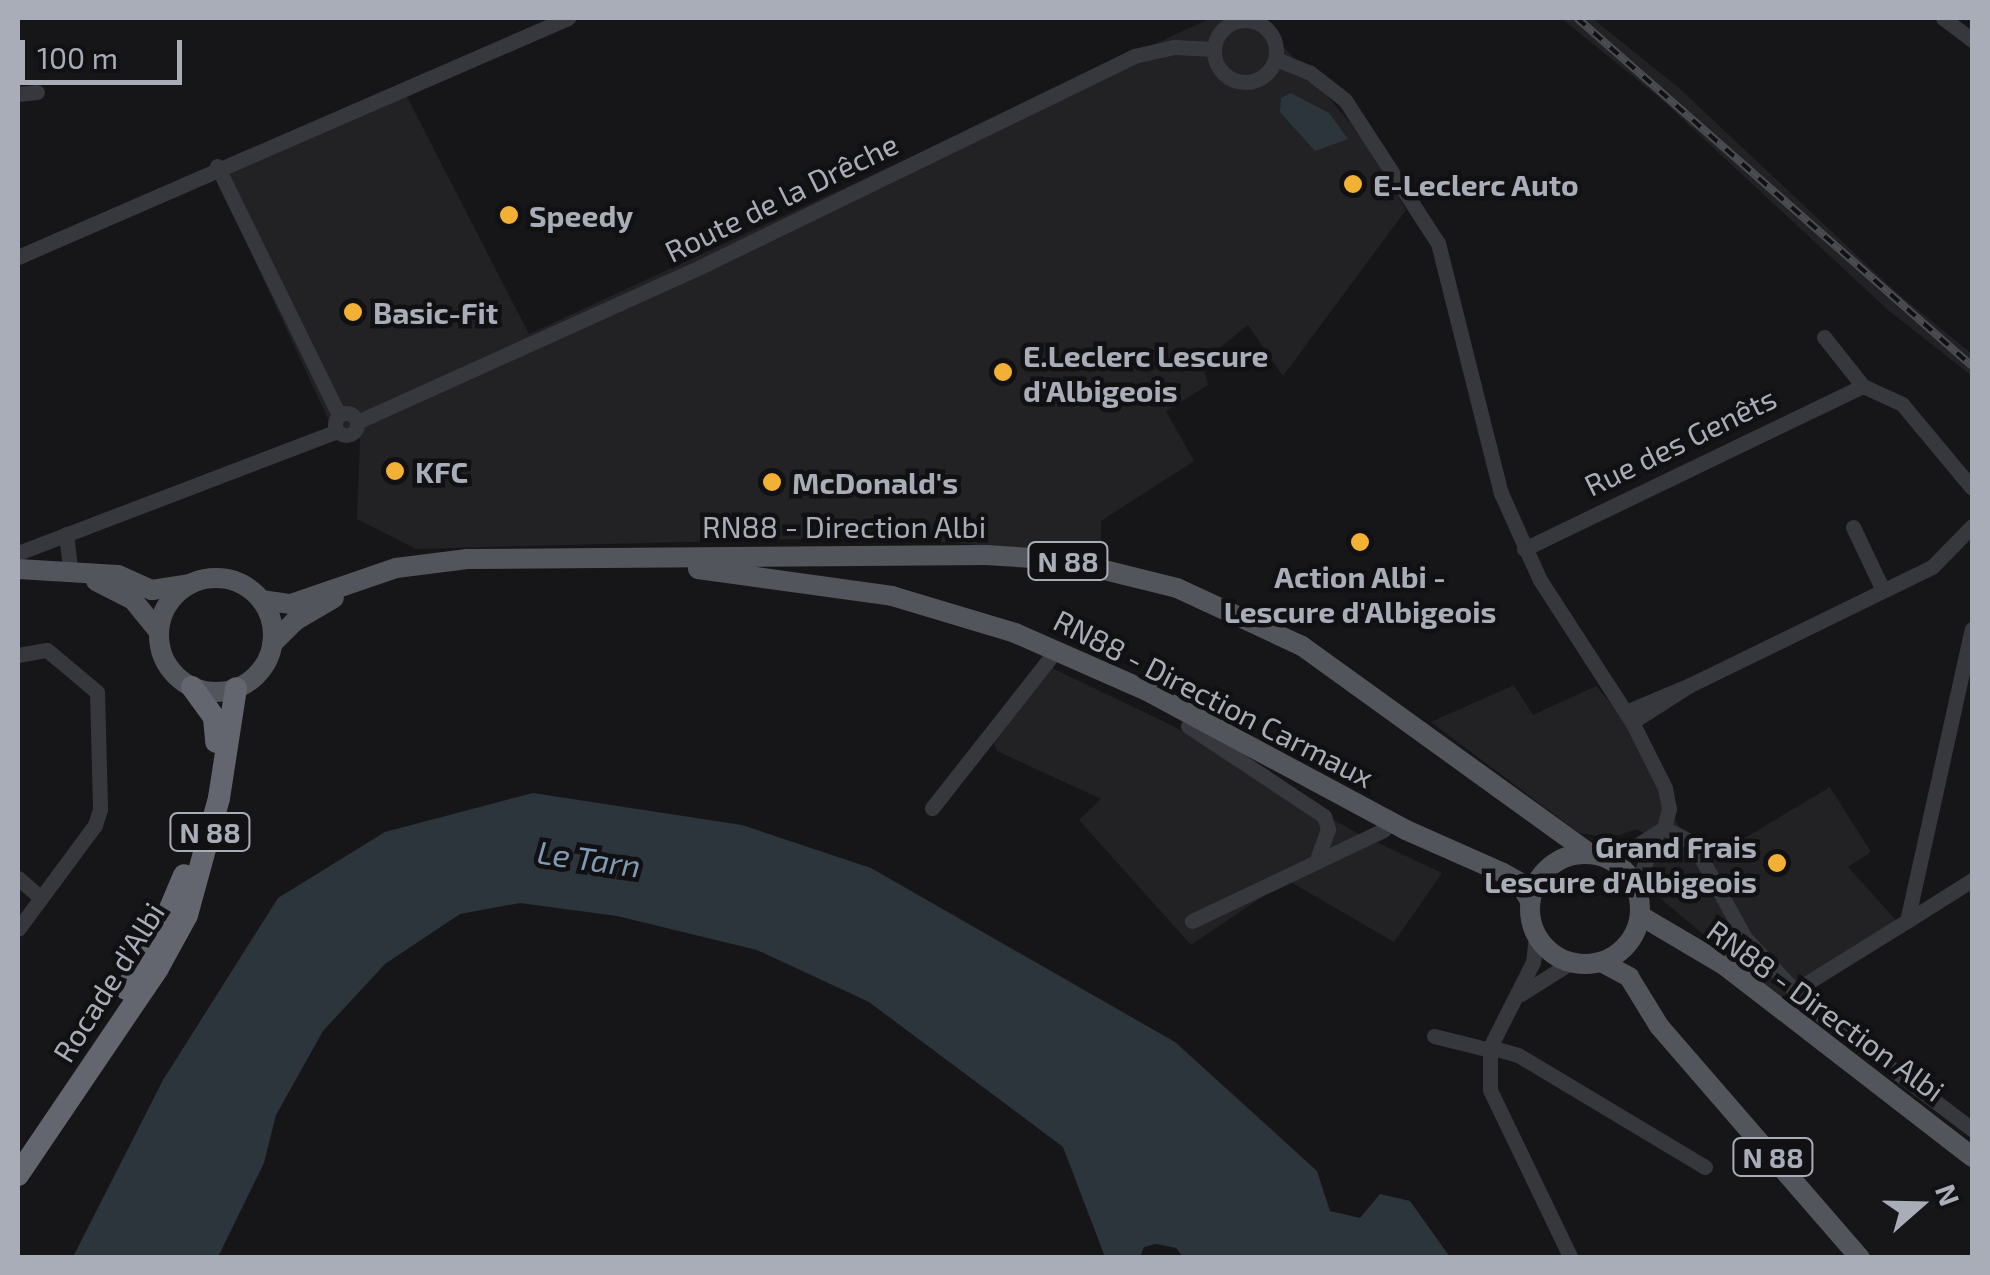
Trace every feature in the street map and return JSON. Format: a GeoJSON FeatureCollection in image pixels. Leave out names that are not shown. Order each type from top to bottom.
{"type":"FeatureCollection","features":[{"type":"Feature","properties":{"kind":"highway","name":"Rocade d'Albi"},"geometry":{"type":"LineString","coordinates":[[18,1149],[134,976],[180,891],[216,732],[208,704],[192,687]]}},
{"type":"Feature","properties":{"kind":"highway","name":"Rocade d'Albi"},"geometry":{"type":"LineString","coordinates":[[18,1175],[158,968],[186,915],[219,798],[236,688]]}},
{"type":"Feature","properties":{"kind":"main road","name":"RN88 - Direction Albi"},"geometry":{"type":"LineString","coordinates":[[260,600],[291,604],[396,568],[467,559],[1004,556],[1064,560],[1177,588],[1302,646],[1590,854]]}},
{"type":"Feature","properties":{"kind":"main road"},"geometry":{"type":"LineString","coordinates":[[681,568],[898,608],[1050,658],[1384,830],[1490,868]]}},
{"type":"Feature","properties":{"kind":"main road","name":"RN88 - Direction Carmaux"},"geometry":{"type":"LineString","coordinates":[[272,644],[329,601],[402,575],[681,568],[836,585],[1015,634],[1145,690],[1406,830],[1519,882],[1530,900]]}},
{"type":"Feature","properties":{"kind":"main road"},"geometry":{"type":"LineString","coordinates":[[18,570],[70,572],[118,575],[152,590],[220,578],[260,600],[272,644],[262,668],[236,688],[192,687],[167,664],[159,632],[118,589],[70,572]]}},
{"type":"Feature","properties":{"kind":"main road"},"geometry":{"type":"LineString","coordinates":[[159,632],[168,604],[190,584]]}},
{"type":"Feature","properties":{"kind":"main road"},"geometry":{"type":"LineString","coordinates":[[1590,854],[1613,860],[1636,886],[1641,916],[1621,952],[1603,962],[1570,963],[1536,935],[1530,900],[1550,866],[1590,854]]}},
{"type":"Feature","properties":{"kind":"main road","name":"RN88 - Direction Albi"},"geometry":{"type":"LineString","coordinates":[[1641,916],[1724,965],[1972,1157]]}},
{"type":"Feature","properties":{"kind":"main road","name":"N 88"},"geometry":{"type":"LineString","coordinates":[[1603,962],[1629,977],[1659,1026],[1860,1258]]}},
{"type":"Feature","properties":{"kind":"street"},"geometry":{"type":"LineString","coordinates":[[18,257],[217,166],[568,18]]}},
{"type":"Feature","properties":{"kind":"street"},"geometry":{"type":"LineString","coordinates":[[1944,18],[1972,40]]}},
{"type":"Feature","properties":{"kind":"street"},"geometry":{"type":"LineString","coordinates":[[1254,19],[1272,35],[1276,59],[1262,78],[1239,82],[1218,67],[1214,49],[1224,27],[1254,19]]}},
{"type":"Feature","properties":{"kind":"street","name":"Route de la Drêche"},"geometry":{"type":"LineString","coordinates":[[18,553],[374,412],[700,267],[1134,56],[1174,47],[1214,49]]}},
{"type":"Feature","properties":{"kind":"street"},"geometry":{"type":"LineString","coordinates":[[1276,59],[1309,72],[1344,100],[1433,233],[1455,294],[1490,460],[1524,549],[1563,621],[1629,717],[1665,788],[1669,809],[1636,886]]}},
{"type":"Feature","properties":{"kind":"street"},"geometry":{"type":"LineString","coordinates":[[18,94],[37,92]]}},
{"type":"Feature","properties":{"kind":"street"},"geometry":{"type":"LineString","coordinates":[[217,166],[347,421]]}},
{"type":"Feature","properties":{"kind":"street"},"geometry":{"type":"LineString","coordinates":[[1824,337],[1862,386],[1902,404],[1972,488]]}},
{"type":"Feature","properties":{"kind":"street","name":"Rue des Genêts"},"geometry":{"type":"LineString","coordinates":[[1524,549],[1862,386]]}},
{"type":"Feature","properties":{"kind":"street"},"geometry":{"type":"LineString","coordinates":[[1629,717],[1882,586],[1942,560],[1972,526]]}},
{"type":"Feature","properties":{"kind":"street"},"geometry":{"type":"LineString","coordinates":[[1853,527],[1882,586]]}},
{"type":"Feature","properties":{"kind":"street"},"geometry":{"type":"LineString","coordinates":[[66,534],[70,572]]}},
{"type":"Feature","properties":{"kind":"street"},"geometry":{"type":"LineString","coordinates":[[1907,920],[1972,629]]}},
{"type":"Feature","properties":{"kind":"street"},"geometry":{"type":"LineString","coordinates":[[18,656],[47,650],[88,679],[98,702],[98,818],[18,929]]}},
{"type":"Feature","properties":{"kind":"street"},"geometry":{"type":"LineString","coordinates":[[932,808],[1050,658]]}},
{"type":"Feature","properties":{"kind":"street"},"geometry":{"type":"LineString","coordinates":[[1188,726],[1356,841]]}},
{"type":"Feature","properties":{"kind":"street"},"geometry":{"type":"LineString","coordinates":[[1318,856],[1328,829],[1324,816]]}},
{"type":"Feature","properties":{"kind":"street"},"geometry":{"type":"LineString","coordinates":[[1192,921],[1318,856],[1384,830]]}},
{"type":"Feature","properties":{"kind":"street"},"geometry":{"type":"LineString","coordinates":[[1613,860],[1660,832],[1693,843],[1745,938],[1794,992],[1972,1129]]}},
{"type":"Feature","properties":{"kind":"street"},"geometry":{"type":"LineString","coordinates":[[18,878],[39,896]]}},
{"type":"Feature","properties":{"kind":"street"},"geometry":{"type":"LineString","coordinates":[[1794,992],[1972,880]]}},
{"type":"Feature","properties":{"kind":"street"},"geometry":{"type":"LineString","coordinates":[[1536,935],[1534,962],[1490,1049],[1498,1117],[1571,1258]]}},
{"type":"Feature","properties":{"kind":"street"},"geometry":{"type":"LineString","coordinates":[[1518,996],[1570,963]]}},
{"type":"Feature","properties":{"kind":"street"},"geometry":{"type":"LineString","coordinates":[[1434,1036],[1518,1056],[1705,1167]]}},
{"type":"Feature","properties":{"kind":"shaded area"},"geometry":{"type":"Polygon","coordinates":[[[1211,18],[1259,18],[1360,134],[1406,210],[1283,376],[1248,325],[1222,346],[1204,369],[1208,385],[1166,411],[1194,461],[1101,521],[1101,555],[879,537],[416,549],[357,519],[360,439],[327,417],[217,179],[406,95],[529,334],[1211,18]]]}},
{"type":"Feature","properties":{"kind":"shaded area"},"geometry":{"type":"Polygon","coordinates":[[[1561,18],[1592,18],[1679,88],[1897,293],[1972,354],[1972,376],[1888,310],[1662,100],[1561,18]]]}},
{"type":"Feature","properties":{"kind":"shaded area"},"geometry":{"type":"Polygon","coordinates":[[[1050,667],[1171,725],[1355,832],[1442,873],[1394,942],[1287,880],[1191,945],[1079,820],[1101,799],[997,751],[992,739],[1050,667]]]}},
{"type":"Feature","properties":{"kind":"shaded area"},"geometry":{"type":"Polygon","coordinates":[[[1514,685],[1533,715],[1596,686],[1626,721],[1693,855],[1718,854],[1830,787],[1871,852],[1848,867],[1905,930],[1785,1003],[1654,893],[1649,872],[1661,845],[1637,829],[1610,838],[1579,833],[1431,722],[1514,685]]]}},
{"type":"Feature","properties":{"kind":"water"},"geometry":{"type":"Polygon","coordinates":[[[1291,93],[1329,113],[1348,139],[1315,151],[1280,112],[1281,98],[1291,93]]]}},
{"type":"Feature","properties":{"kind":"water","name":"Le Tarn"},"geometry":{"type":"Polygon","coordinates":[[[533,793],[742,825],[871,868],[1175,1042],[1317,1171],[1330,1211],[1360,1218],[1380,1194],[1410,1201],[1450,1257],[1184,1258],[1176,1248],[1156,1244],[1144,1247],[1140,1257],[1105,1257],[1063,1147],[869,1002],[757,950],[617,916],[520,903],[460,914],[385,964],[323,1031],[276,1115],[264,1163],[218,1257],[73,1257],[163,1080],[278,898],[385,832],[533,793]]]}},
{"type":"Feature","properties":{"kind":"railway"},"geometry":{"type":"LineString","coordinates":[[1577,18],[1972,366]]}},
{"type":"Feature","properties":{"kind":"place","name":"E-Leclerc Auto"},"geometry":{"type":"Point","coordinates":[1353,184]}},
{"type":"Feature","properties":{"kind":"place","name":"Speedy"},"geometry":{"type":"Point","coordinates":[509,215]}},
{"type":"Feature","properties":{"kind":"place","name":"Basic-Fit"},"geometry":{"type":"Point","coordinates":[353,312]}},
{"type":"Feature","properties":{"kind":"place","name":"E.Leclerc Lescure d'Albigeois"},"geometry":{"type":"Point","coordinates":[1003,372]}},
{"type":"Feature","properties":{"kind":"place","name":"KFC"},"geometry":{"type":"Point","coordinates":[395,471]}},
{"type":"Feature","properties":{"kind":"place","name":"McDonald's"},"geometry":{"type":"Point","coordinates":[772,482]}},
{"type":"Feature","properties":{"kind":"place","name":"Action Albi - Lescure d'Albigeois"},"geometry":{"type":"Point","coordinates":[1360,542]}},
{"type":"Feature","properties":{"kind":"place","name":"Grand Frais Lescure d'Albigeois"},"geometry":{"type":"Point","coordinates":[1777,863]}}]}
